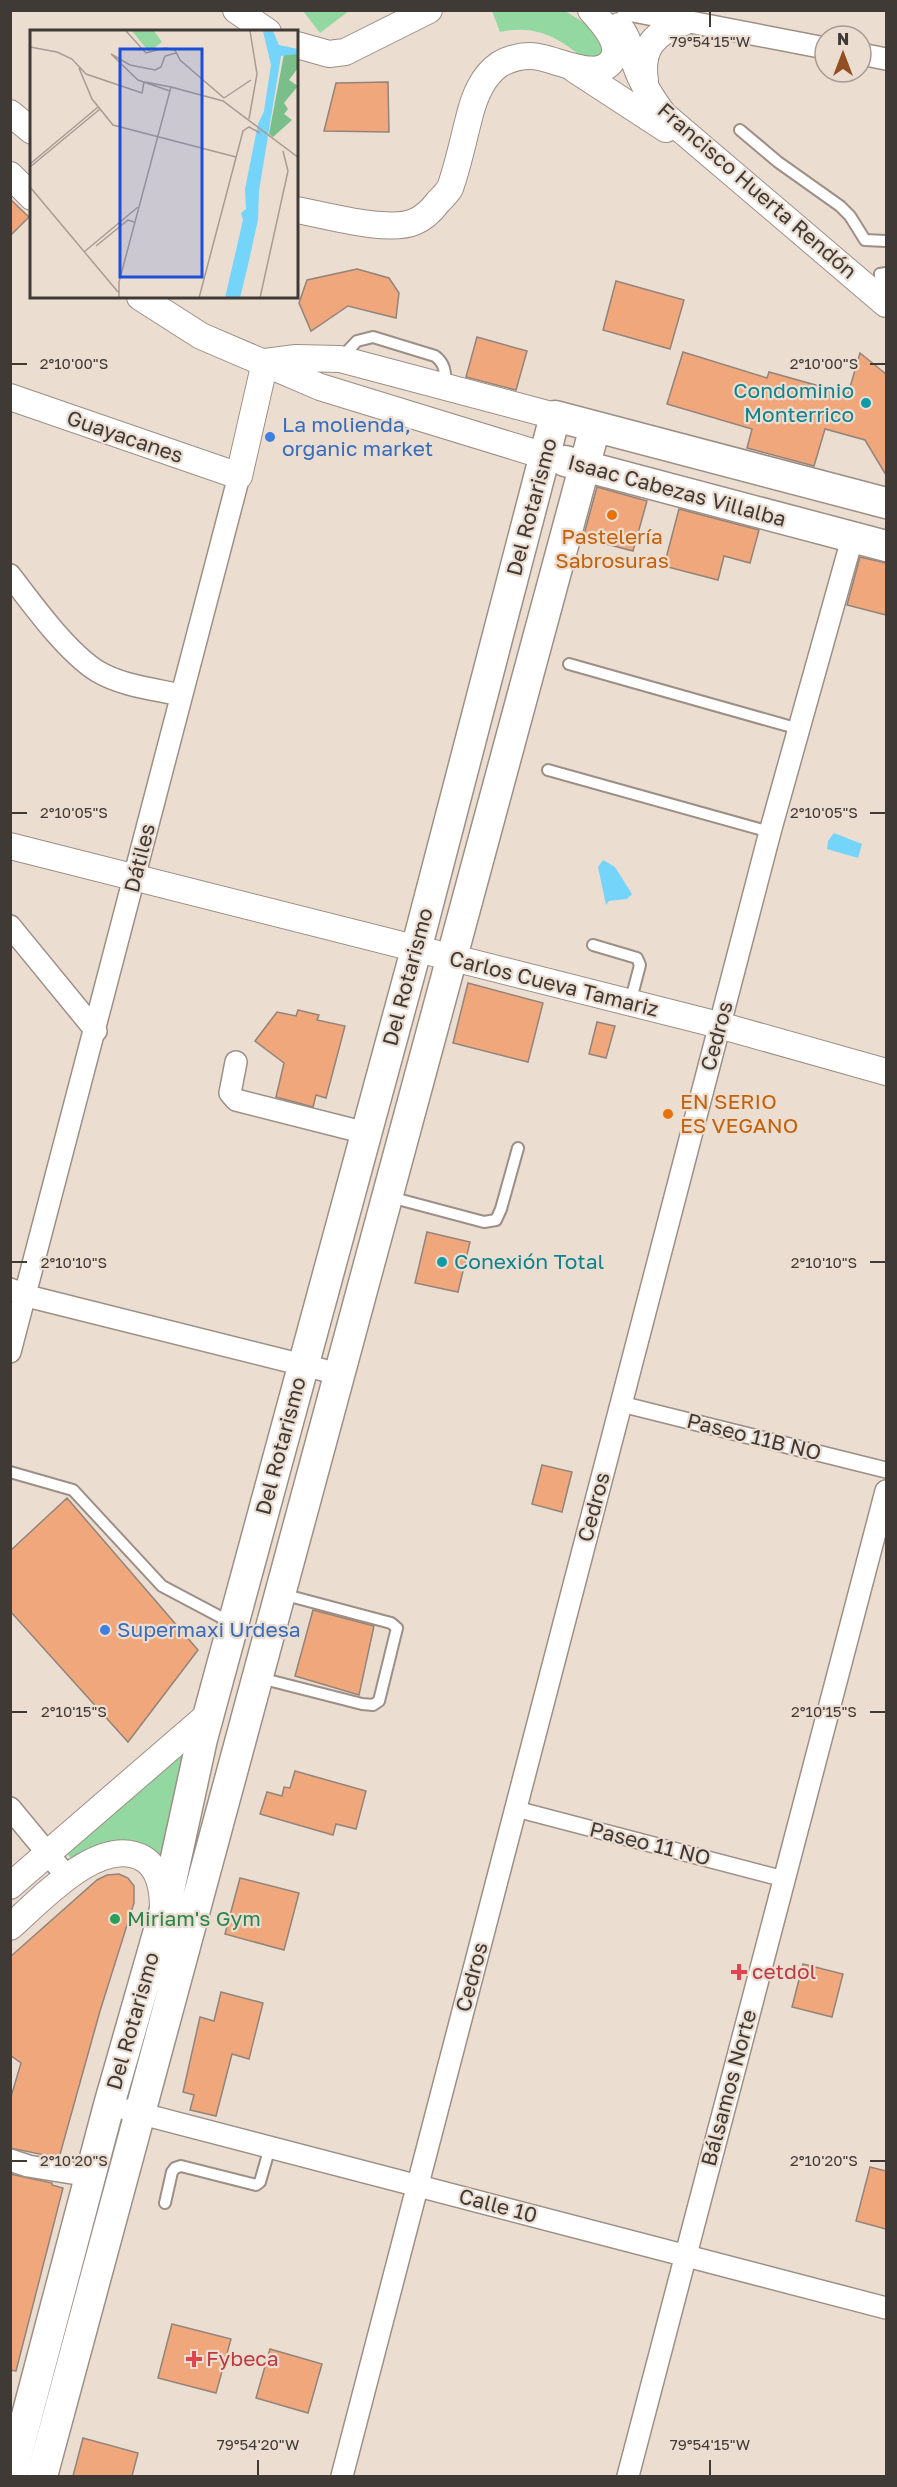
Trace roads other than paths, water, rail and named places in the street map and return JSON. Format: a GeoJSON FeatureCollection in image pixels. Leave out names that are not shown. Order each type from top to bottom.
{"type":"FeatureCollection","features":[{"type":"Feature","properties":{"kind":"main road","name":"Del Rotarismo"},"geometry":{"type":"LineString","coordinates":[[11,2476],[109,2105],[164,1913],[208,1715],[416,950],[555,416]]}},
{"type":"Feature","properties":{"kind":"main road","name":"Isaac Cabezas Villalba"},"geometry":{"type":"LineString","coordinates":[[555,416],[886,503]]}},
{"type":"Feature","properties":{"kind":"main road","name":"Del Rotarismo"},"geometry":{"type":"LineString","coordinates":[[42,2476],[256,1677],[596,427]]}},
{"type":"Feature","properties":{"kind":"main road","name":"Isaac Cabezas Villalba"},"geometry":{"type":"LineString","coordinates":[[545,456],[886,546]]}},
{"type":"Feature","properties":{"kind":"street"},"geometry":{"type":"LineString","coordinates":[[236,10],[265,30]]}},
{"type":"Feature","properties":{"kind":"street"},"geometry":{"type":"LineString","coordinates":[[298,45],[329,54],[345,52],[429,10]]}},
{"type":"Feature","properties":{"kind":"street"},"geometry":{"type":"LineString","coordinates":[[560,63],[602,70],[610,64],[616,51],[614,44],[591,10]]}},
{"type":"Feature","properties":{"kind":"street","name":"Francisco Huerta Rendón"},"geometry":{"type":"LineString","coordinates":[[602,10],[625,33],[648,93],[664,115],[884,301]]}},
{"type":"Feature","properties":{"kind":"street"},"geometry":{"type":"LineString","coordinates":[[628,10],[813,46]]}},
{"type":"Feature","properties":{"kind":"street"},"geometry":{"type":"LineString","coordinates":[[648,93],[643,69],[650,44],[662,33],[684,22]]}},
{"type":"Feature","properties":{"kind":"street"},"geometry":{"type":"LineString","coordinates":[[298,210],[382,226],[412,223],[431,212],[449,190],[472,104],[490,71],[503,62],[529,56],[542,57],[582,73],[717,162]]}},
{"type":"Feature","properties":{"kind":"street"},"geometry":{"type":"LineString","coordinates":[[10,113],[30,128]]}},
{"type":"Feature","properties":{"kind":"street"},"geometry":{"type":"LineString","coordinates":[[10,175],[30,195]]}},
{"type":"Feature","properties":{"kind":"street","name":"Isaac Cabezas Villalba"},"geometry":{"type":"LineString","coordinates":[[142,298],[201,336],[320,387],[545,456]]}},
{"type":"Feature","properties":{"kind":"street","name":"Isaac Cabezas Villalba"},"geometry":{"type":"LineString","coordinates":[[265,362],[296,358],[340,359],[555,416]]}},
{"type":"Feature","properties":{"kind":"street","name":"Dátiles"},"geometry":{"type":"LineString","coordinates":[[10,1352],[19,1293],[96,1031],[239,476],[265,362]]}},
{"type":"Feature","properties":{"kind":"street","name":"Guayacanes"},"geometry":{"type":"LineString","coordinates":[[10,397],[239,476]]}},
{"type":"Feature","properties":{"kind":"street","name":"Cedros"},"geometry":{"type":"LineString","coordinates":[[342,2476],[719,1025],[852,538]]}},
{"type":"Feature","properties":{"kind":"street"},"geometry":{"type":"LineString","coordinates":[[10,575],[46,621],[97,670],[131,684],[182,695]]}},
{"type":"Feature","properties":{"kind":"street","name":"Carlos Cueva Tamariz"},"geometry":{"type":"LineString","coordinates":[[10,846],[719,1025],[886,1072]]}},
{"type":"Feature","properties":{"kind":"street"},"geometry":{"type":"LineString","coordinates":[[10,926],[96,1031]]}},
{"type":"Feature","properties":{"kind":"street"},"geometry":{"type":"LineString","coordinates":[[236,1062],[230,1093],[236,1101],[366,1132]]}},
{"type":"Feature","properties":{"kind":"street"},"geometry":{"type":"LineString","coordinates":[[19,1293],[339,1374]]}},
{"type":"Feature","properties":{"kind":"street","name":"Paseo 11B NO"},"geometry":{"type":"LineString","coordinates":[[621,1404],[886,1470]]}},
{"type":"Feature","properties":{"kind":"street","name":"Bálsamos Norte"},"geometry":{"type":"LineString","coordinates":[[628,2476],[886,1491]]}},
{"type":"Feature","properties":{"kind":"street"},"geometry":{"type":"LineString","coordinates":[[10,1886],[208,1715]]}},
{"type":"Feature","properties":{"kind":"street"},"geometry":{"type":"LineString","coordinates":[[10,1808],[68,1878]]}},
{"type":"Feature","properties":{"kind":"street","name":"Paseo 11 NO"},"geometry":{"type":"LineString","coordinates":[[516,1809],[784,1879]]}},
{"type":"Feature","properties":{"kind":"street"},"geometry":{"type":"LineString","coordinates":[[10,1927],[68,1878],[106,1855],[123,1853],[140,1857],[153,1869],[161,1884],[164,1913]]}},
{"type":"Feature","properties":{"kind":"street","name":"Calle 10"},"geometry":{"type":"LineString","coordinates":[[109,2105],[886,2308]]}},
{"type":"Feature","properties":{"kind":"street"},"geometry":{"type":"LineString","coordinates":[[10,2160],[28,2166],[90,2176]]}},
{"type":"Feature","properties":{"kind":"lane"},"geometry":{"type":"LineString","coordinates":[[740,130],[778,162],[840,206],[850,216],[865,240],[886,241]]}},
{"type":"Feature","properties":{"kind":"lane"},"geometry":{"type":"LineString","coordinates":[[884,301],[880,274],[886,273]]}},
{"type":"Feature","properties":{"kind":"lane"},"geometry":{"type":"LineString","coordinates":[[569,664],[799,729]]}},
{"type":"Feature","properties":{"kind":"lane"},"geometry":{"type":"LineString","coordinates":[[548,771],[770,832]]}},
{"type":"Feature","properties":{"kind":"lane"},"geometry":{"type":"LineString","coordinates":[[593,945],[637,958],[640,965],[630,1003]]}},
{"type":"Feature","properties":{"kind":"lane"},"geometry":{"type":"LineString","coordinates":[[387,1196],[484,1222],[496,1220],[518,1148]]}},
{"type":"Feature","properties":{"kind":"lane"},"geometry":{"type":"LineString","coordinates":[[10,1472],[73,1490],[162,1586],[233,1624]]}},
{"type":"Feature","properties":{"kind":"lane"},"geometry":{"type":"LineString","coordinates":[[256,1677],[362,1704],[374,1705],[379,1701],[397,1628],[391,1623],[279,1593]]}},
{"type":"Feature","properties":{"kind":"lane"},"geometry":{"type":"LineString","coordinates":[[165,2203],[172,2172],[181,2166],[256,2185],[260,2182],[270,2147]]}},
{"type":"Feature","properties":{"kind":"water"},"geometry":{"type":"Polygon","coordinates":[[[834,833],[862,844],[858,858],[827,849],[828,841],[834,833]]]}},
{"type":"Feature","properties":{"kind":"water"},"geometry":{"type":"Polygon","coordinates":[[[603,860],[615,867],[632,894],[627,899],[609,901],[606,905],[598,867],[603,860]]]}},
{"type":"Feature","properties":{"kind":"place","name":"Condominio Monterrico"},"geometry":{"type":"Point","coordinates":[866,403]}},
{"type":"Feature","properties":{"kind":"place","name":"La molienda, organic market"},"geometry":{"type":"Point","coordinates":[270,437]}},
{"type":"Feature","properties":{"kind":"place","name":"Pastelería Sabrosuras"},"geometry":{"type":"Point","coordinates":[612,515]}},
{"type":"Feature","properties":{"kind":"place","name":"EN SERIO ES VEGANO"},"geometry":{"type":"Point","coordinates":[668,1114]}},
{"type":"Feature","properties":{"kind":"place","name":"Conexión Total"},"geometry":{"type":"Point","coordinates":[442,1262]}},
{"type":"Feature","properties":{"kind":"place","name":"Supermaxi Urdesa"},"geometry":{"type":"Point","coordinates":[105,1630]}},
{"type":"Feature","properties":{"kind":"place","name":"Miriam's Gym"},"geometry":{"type":"Point","coordinates":[115,1919]}},
{"type":"Feature","properties":{"kind":"place","name":"cetdol"},"geometry":{"type":"Point","coordinates":[739,1972]}},
{"type":"Feature","properties":{"kind":"place","name":"Fybeca"},"geometry":{"type":"Point","coordinates":[194,2359]}}]}
